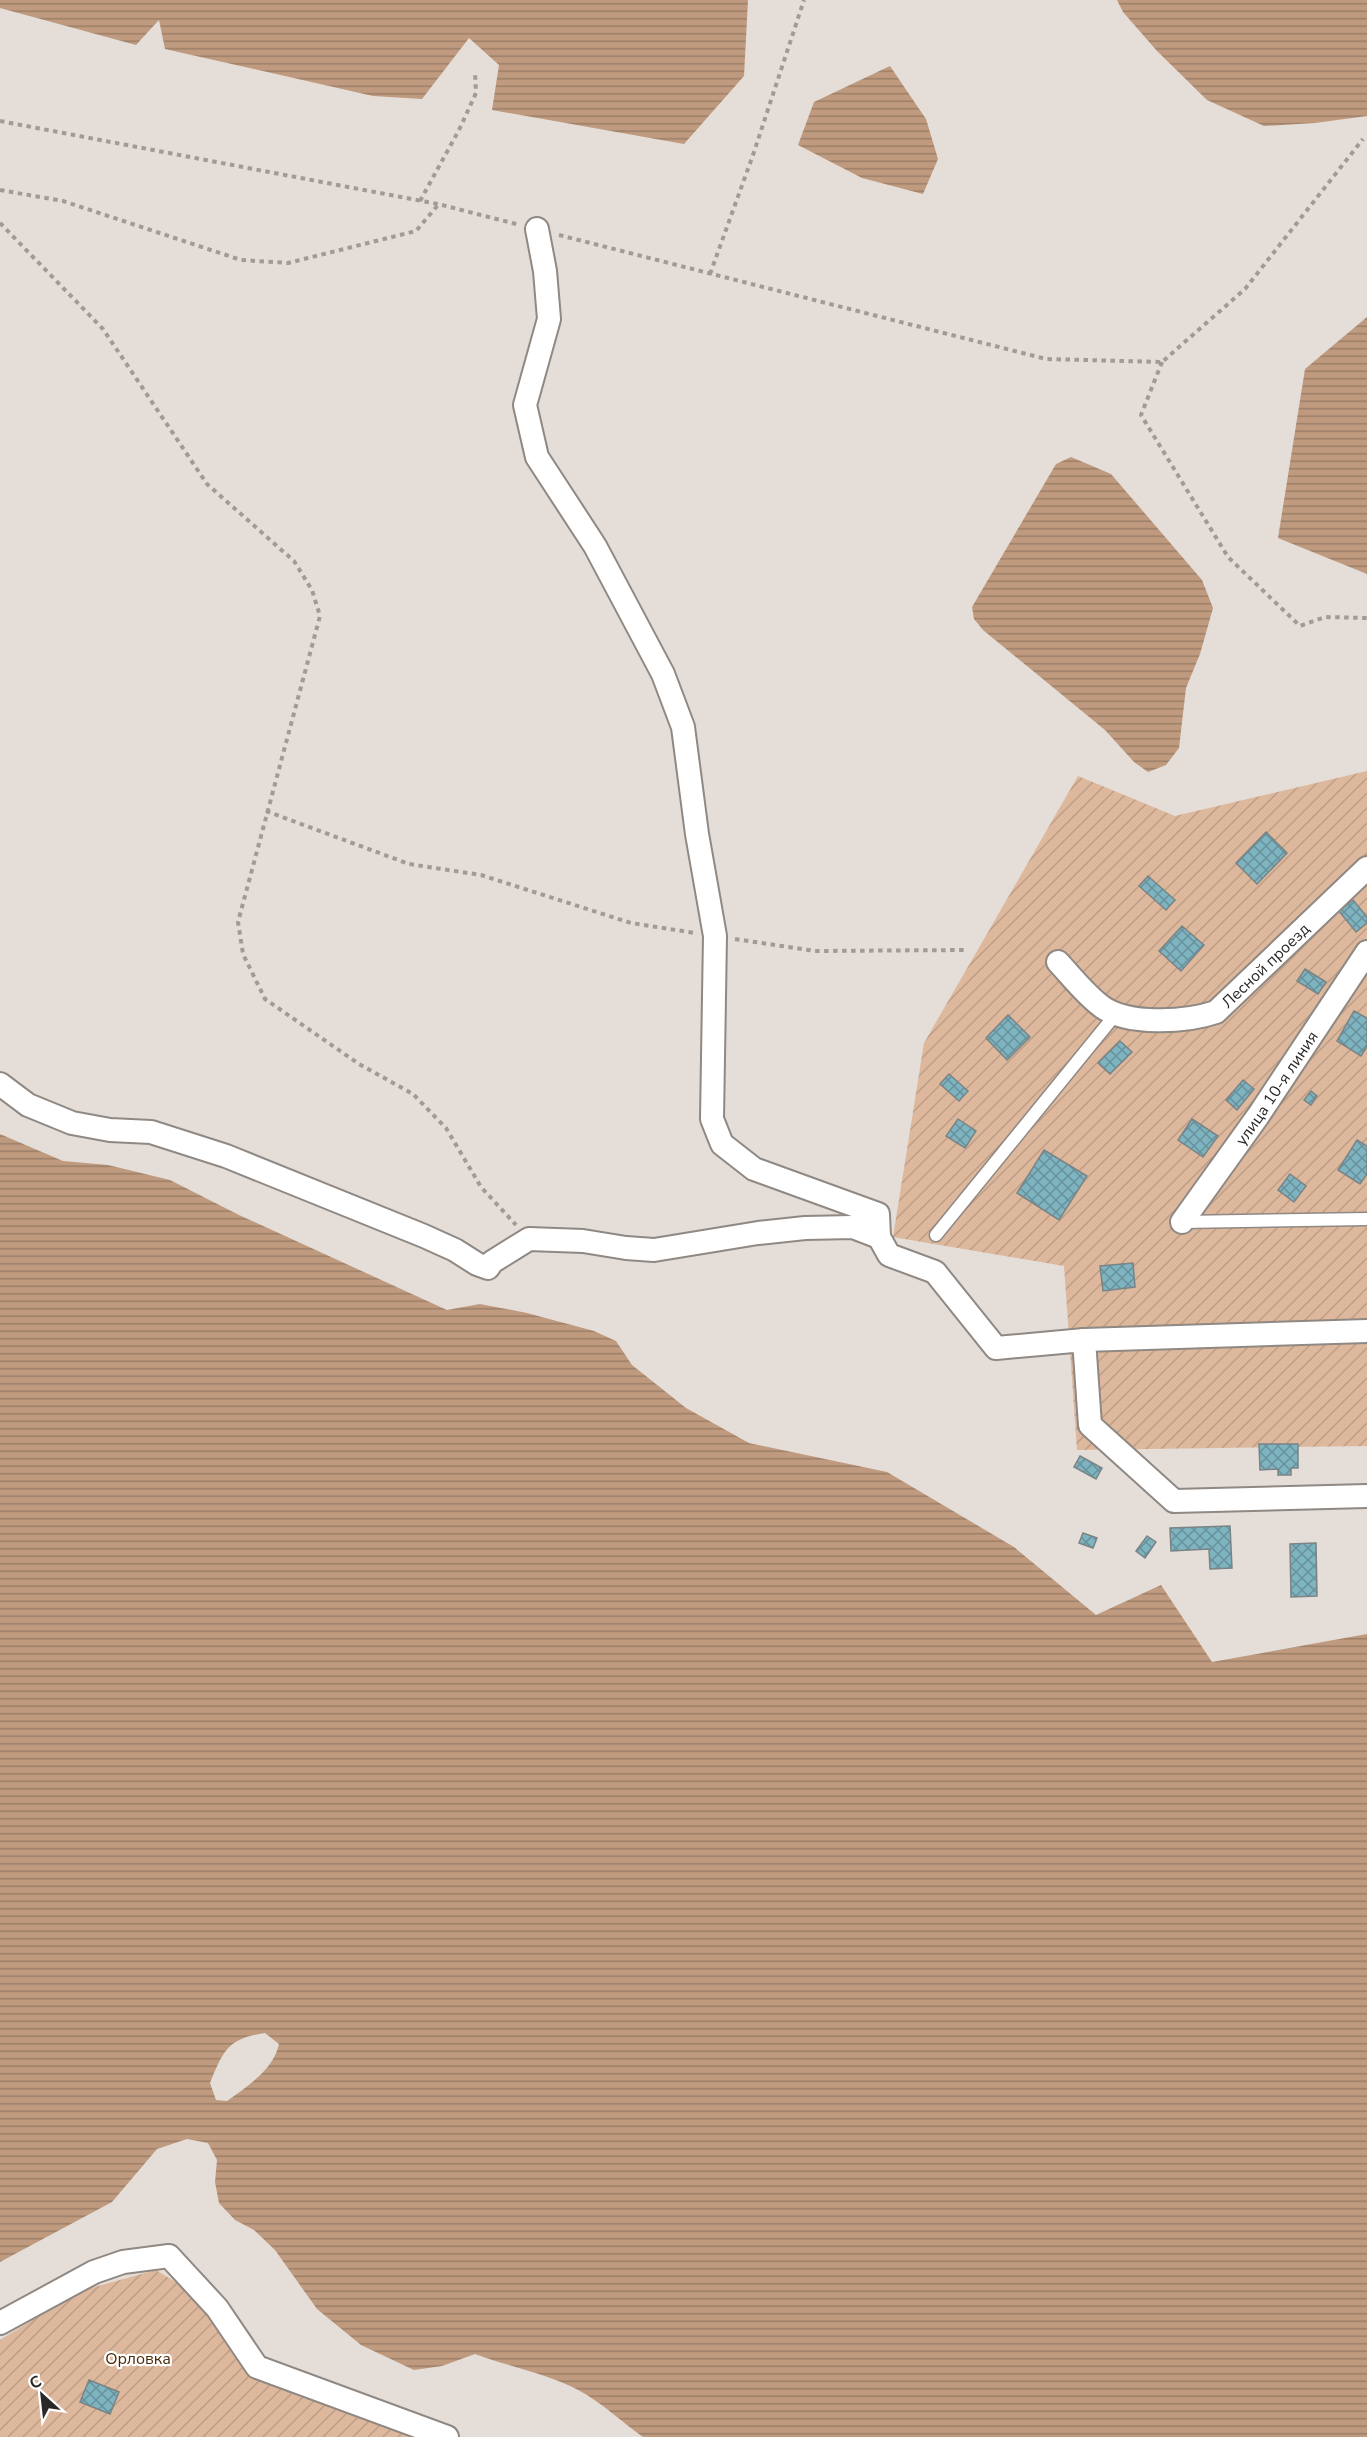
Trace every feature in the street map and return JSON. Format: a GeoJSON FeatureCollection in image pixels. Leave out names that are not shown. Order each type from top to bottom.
{"type":"FeatureCollection","features":[{"type":"Feature","properties":{"kind":"street"},"geometry":{"type":"LineString","coordinates":[[537,229],[545,271],[549,319],[525,405],[537,457],[595,546],[663,674],[683,727],[697,834],[715,936],[712,1119],[722,1144],[754,1169],[878,1214],[879,1237],[889,1255],[935,1272],[996,1348],[1084,1340],[1367,1331]]}},
{"type":"Feature","properties":{"kind":"street","name":"Лесной проезд"},"geometry":{"type":"LineString","coordinates":[[1115,1015],[1172,1020],[1198,1018],[1216,1012],[1367,868]]}},
{"type":"Feature","properties":{"kind":"street","name":"улица 10-я линия"},"geometry":{"type":"LineString","coordinates":[[1182,1222],[1258,1116],[1367,952]]}},
{"type":"Feature","properties":{"kind":"street"},"geometry":{"type":"LineString","coordinates":[[1058,962],[1101,1006],[1115,1015]]}},
{"type":"Feature","properties":{"kind":"street"},"geometry":{"type":"LineString","coordinates":[[0,1084],[28,1105],[72,1123],[110,1130],[151,1132],[236,1160],[424,1236],[488,1268],[492,1262],[529,1239],[583,1241],[654,1250],[758,1233],[805,1228],[853,1227],[879,1237]]}},
{"type":"Feature","properties":{"kind":"street"},"geometry":{"type":"LineString","coordinates":[[1084,1340],[1090,1425],[1174,1502],[1367,1496]]}},
{"type":"Feature","properties":{"kind":"street"},"geometry":{"type":"LineString","coordinates":[[0,2323],[94,2272],[123,2262],[169,2256],[217,2308],[257,2367],[447,2437]]}},
{"type":"Feature","properties":{"kind":"lane"},"geometry":{"type":"LineString","coordinates":[[936,1235],[1115,1015]]}},
{"type":"Feature","properties":{"kind":"lane"},"geometry":{"type":"LineString","coordinates":[[1182,1222],[1367,1220]]}},
{"type":"Feature","properties":{"kind":"path"},"geometry":{"type":"LineString","coordinates":[[710,274],[753,155],[804,0]]}},
{"type":"Feature","properties":{"kind":"path"},"geometry":{"type":"LineString","coordinates":[[420,201],[459,130],[476,93],[475,72]]}},
{"type":"Feature","properties":{"kind":"path"},"geometry":{"type":"LineString","coordinates":[[0,121],[438,204],[1046,360],[1162,362]]}},
{"type":"Feature","properties":{"kind":"path"},"geometry":{"type":"LineString","coordinates":[[1363,139],[1245,289],[1162,362],[1141,415],[1228,557],[1300,627],[1325,617],[1367,618]]}},
{"type":"Feature","properties":{"kind":"path"},"geometry":{"type":"LineString","coordinates":[[0,190],[63,201],[241,261],[288,263],[416,231],[438,204]]}},
{"type":"Feature","properties":{"kind":"path"},"geometry":{"type":"LineString","coordinates":[[0,223],[103,329],[207,484],[294,561],[312,590],[320,616],[238,922],[243,954],[265,999],[359,1064],[414,1094],[446,1128],[481,1187],[529,1239]]}},
{"type":"Feature","properties":{"kind":"path"},"geometry":{"type":"LineString","coordinates":[[266,811],[409,864],[481,875],[631,923],[815,951],[965,950]]}},
{"type":"Feature","properties":{"kind":"green space"},"geometry":{"type":"Polygon","coordinates":[[[1367,771],[1367,1446],[1077,1450],[1064,1266],[893,1237],[924,1043],[1078,776],[1175,816],[1367,771]]]}},
{"type":"Feature","properties":{"kind":"green space","name":"Орловка"},"geometry":{"type":"Polygon","coordinates":[[[156,2270],[192,2292],[257,2379],[417,2437],[0,2437],[0,2340],[80,2291],[156,2270]]]}},
{"type":"Feature","properties":{"kind":"shaded area"},"geometry":{"type":"Polygon","coordinates":[[[0,0],[748,0],[744,76],[684,144],[492,110],[499,65],[469,38],[422,99],[373,96],[165,49],[159,20],[136,45],[0,8],[0,0]]]}},
{"type":"Feature","properties":{"kind":"shaded area"},"geometry":{"type":"Polygon","coordinates":[[[1117,0],[1367,0],[1367,116],[1315,123],[1264,126],[1207,100],[1157,51],[1123,12],[1117,0]]]}},
{"type":"Feature","properties":{"kind":"shaded area"},"geometry":{"type":"Polygon","coordinates":[[[890,66],[926,119],[938,159],[923,194],[862,178],[798,145],[814,102],[890,66]]]}},
{"type":"Feature","properties":{"kind":"shaded area"},"geometry":{"type":"Polygon","coordinates":[[[1367,317],[1367,574],[1278,538],[1305,369],[1367,317]]]}},
{"type":"Feature","properties":{"kind":"shaded area"},"geometry":{"type":"Polygon","coordinates":[[[1071,457],[1111,474],[1202,580],[1213,608],[1200,654],[1186,688],[1179,748],[1166,765],[1148,772],[1134,762],[1105,730],[983,630],[974,619],[972,607],[1056,464],[1071,457]]]}},
{"type":"Feature","properties":{"kind":"shaded area"},"geometry":{"type":"Polygon","coordinates":[[[0,1134],[63,1161],[108,1165],[170,1180],[239,1215],[447,1310],[480,1304],[527,1313],[594,1331],[616,1341],[632,1365],[686,1408],[749,1443],[887,1472],[1014,1547],[1096,1615],[1161,1585],[1212,1662],[1367,1634],[1367,2437],[643,2437],[588,2396],[541,2375],[475,2354],[442,2366],[414,2370],[361,2345],[317,2309],[275,2250],[254,2230],[235,2220],[219,2203],[215,2182],[217,2160],[208,2143],[187,2139],[157,2149],[112,2202],[0,2262],[0,1134]],[[265,2033],[243,2038],[228,2048],[210,2083],[216,2100],[227,2101],[259,2077],[272,2061],[279,2044],[265,2033]]]}},
{"type":"Feature","properties":{"kind":"building"},"geometry":{"type":"Polygon","coordinates":[[[1266,832],[1287,853],[1257,884],[1236,863],[1266,832]]]}},
{"type":"Feature","properties":{"kind":"building"},"geometry":{"type":"Polygon","coordinates":[[[1148,876],[1175,900],[1166,910],[1139,886],[1148,876]]]}},
{"type":"Feature","properties":{"kind":"building"},"geometry":{"type":"Polygon","coordinates":[[[1353,900],[1367,917],[1367,923],[1356,932],[1339,911],[1353,900]]]}},
{"type":"Feature","properties":{"kind":"building"},"geometry":{"type":"Polygon","coordinates":[[[1182,926],[1204,945],[1181,971],[1159,951],[1182,926]]]}},
{"type":"Feature","properties":{"kind":"building"},"geometry":{"type":"Polygon","coordinates":[[[1305,969],[1326,982],[1318,994],[1297,981],[1305,969]]]}},
{"type":"Feature","properties":{"kind":"building"},"geometry":{"type":"Polygon","coordinates":[[[1354,1011],[1367,1018],[1367,1046],[1361,1056],[1337,1041],[1354,1011]]]}},
{"type":"Feature","properties":{"kind":"building"},"geometry":{"type":"Polygon","coordinates":[[[1008,1015],[1030,1037],[1007,1060],[986,1038],[1008,1015]]]}},
{"type":"Feature","properties":{"kind":"building"},"geometry":{"type":"Polygon","coordinates":[[[1120,1041],[1132,1052],[1110,1074],[1098,1063],[1120,1041]]]}},
{"type":"Feature","properties":{"kind":"building"},"geometry":{"type":"Polygon","coordinates":[[[949,1074],[968,1091],[959,1101],[940,1084],[949,1074]]]}},
{"type":"Feature","properties":{"kind":"building"},"geometry":{"type":"Polygon","coordinates":[[[1243,1080],[1254,1089],[1237,1110],[1226,1100],[1243,1080]]]}},
{"type":"Feature","properties":{"kind":"building"},"geometry":{"type":"Polygon","coordinates":[[[1311,1091],[1317,1096],[1311,1105],[1304,1100],[1311,1091]]]}},
{"type":"Feature","properties":{"kind":"building"},"geometry":{"type":"Polygon","coordinates":[[[958,1119],[976,1131],[965,1148],[946,1136],[958,1119]]]}},
{"type":"Feature","properties":{"kind":"building"},"geometry":{"type":"Polygon","coordinates":[[[1192,1119],[1218,1136],[1203,1157],[1178,1140],[1192,1119]]]}},
{"type":"Feature","properties":{"kind":"building"},"geometry":{"type":"Polygon","coordinates":[[[1357,1140],[1367,1146],[1367,1174],[1360,1184],[1338,1170],[1357,1140]]]}},
{"type":"Feature","properties":{"kind":"building"},"geometry":{"type":"Polygon","coordinates":[[[1044,1150],[1087,1176],[1059,1220],[1017,1193],[1044,1150]]]}},
{"type":"Feature","properties":{"kind":"building"},"geometry":{"type":"Polygon","coordinates":[[[1290,1174],[1306,1186],[1294,1202],[1278,1190],[1290,1174]]]}},
{"type":"Feature","properties":{"kind":"building"},"geometry":{"type":"Polygon","coordinates":[[[1133,1263],[1135,1287],[1103,1291],[1100,1266],[1133,1263]]]}},
{"type":"Feature","properties":{"kind":"building"},"geometry":{"type":"Polygon","coordinates":[[[1259,1444],[1298,1444],[1298,1468],[1291,1468],[1291,1475],[1278,1475],[1278,1469],[1260,1470],[1259,1444]]]}},
{"type":"Feature","properties":{"kind":"building"},"geometry":{"type":"Polygon","coordinates":[[[1080,1456],[1102,1468],[1096,1479],[1074,1467],[1080,1456]]]}},
{"type":"Feature","properties":{"kind":"building"},"geometry":{"type":"Polygon","coordinates":[[[1230,1526],[1232,1568],[1210,1569],[1209,1549],[1171,1551],[1170,1528],[1230,1526]]]}},
{"type":"Feature","properties":{"kind":"building"},"geometry":{"type":"Polygon","coordinates":[[[1083,1533],[1097,1538],[1093,1548],[1079,1543],[1083,1533]]]}},
{"type":"Feature","properties":{"kind":"building"},"geometry":{"type":"Polygon","coordinates":[[[1147,1536],[1156,1542],[1145,1558],[1136,1551],[1147,1536]]]}},
{"type":"Feature","properties":{"kind":"building"},"geometry":{"type":"Polygon","coordinates":[[[1316,1543],[1317,1596],[1291,1597],[1290,1544],[1316,1543]]]}},
{"type":"Feature","properties":{"kind":"building"},"geometry":{"type":"Polygon","coordinates":[[[89,2380],[119,2392],[110,2414],[80,2402],[89,2380]]]}}]}
